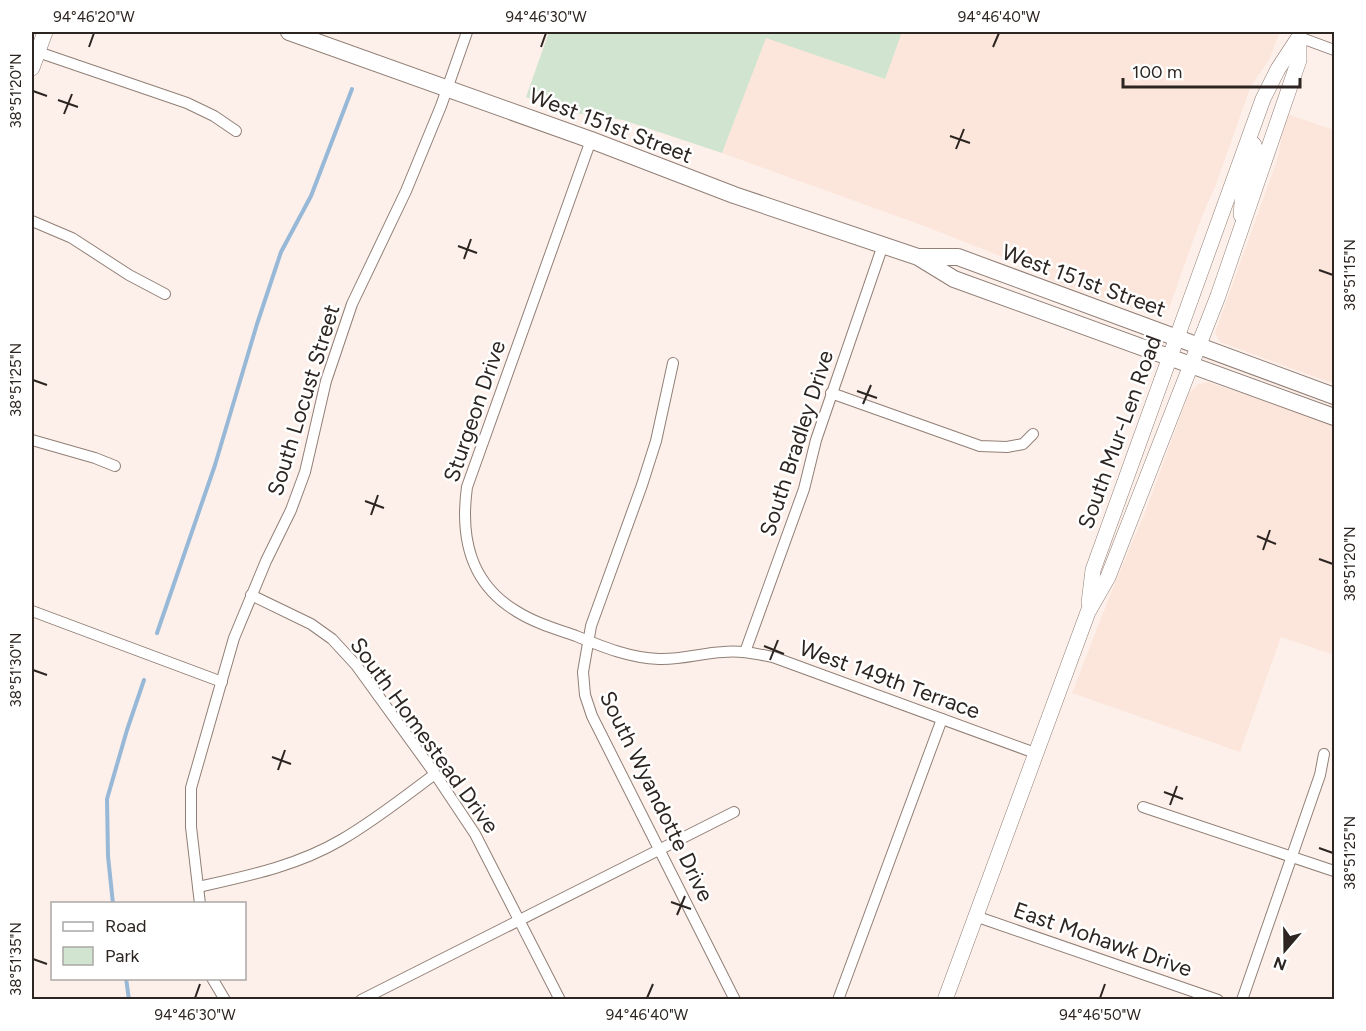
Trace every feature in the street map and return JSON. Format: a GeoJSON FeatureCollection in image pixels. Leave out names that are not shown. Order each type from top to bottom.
{"type":"FeatureCollection","features":[{"type":"Feature","properties":{"kind":"main road"},"geometry":{"type":"LineString","coordinates":[[32,68],[35,51],[45,32]]}},
{"type":"Feature","properties":{"kind":"main road","name":"West 151st Street"},"geometry":{"type":"LineString","coordinates":[[290,32],[591,140],[734,195],[918,257],[954,279],[1335,417]]}},
{"type":"Feature","properties":{"kind":"main road","name":"South Mur-Len Road"},"geometry":{"type":"LineString","coordinates":[[1088,612],[1093,570],[1263,99],[1278,69],[1300,34]]}},
{"type":"Feature","properties":{"kind":"main road","name":"South Mur-Len Road"},"geometry":{"type":"LineString","coordinates":[[945,999],[1088,612],[1108,577],[1243,225],[1299,60],[1300,34]]}},
{"type":"Feature","properties":{"kind":"main road"},"geometry":{"type":"LineString","coordinates":[[1243,225],[1241,212],[1243,192],[1256,151],[1249,140]]}},
{"type":"Feature","properties":{"kind":"main road","name":"West 151st Street"},"geometry":{"type":"LineString","coordinates":[[918,257],[958,257],[1335,396]]}},
{"type":"Feature","properties":{"kind":"street","name":"South Locust Street"},"geometry":{"type":"LineString","coordinates":[[200,902],[191,827],[191,788],[234,638],[251,595],[291,510],[305,472],[327,381],[352,304],[406,191],[467,32]]}},
{"type":"Feature","properties":{"kind":"street"},"geometry":{"type":"LineString","coordinates":[[1300,34],[1335,50]]}},
{"type":"Feature","properties":{"kind":"street"},"geometry":{"type":"LineString","coordinates":[[35,51],[187,103],[214,116],[236,131]]}},
{"type":"Feature","properties":{"kind":"street","name":"Sturgeon Drive"},"geometry":{"type":"LineString","coordinates":[[588,641],[523,615],[493,591],[472,560],[467,545],[463,513],[472,470],[591,140]]}},
{"type":"Feature","properties":{"kind":"street"},"geometry":{"type":"LineString","coordinates":[[32,221],[72,238],[129,275],[165,294]]}},
{"type":"Feature","properties":{"kind":"street","name":"South Bradley Drive"},"geometry":{"type":"LineString","coordinates":[[745,652],[804,489],[831,393],[884,245]]}},
{"type":"Feature","properties":{"kind":"street","name":"South Wyandotte Drive"},"geometry":{"type":"LineString","coordinates":[[674,363],[656,441],[591,626],[583,672],[585,695],[592,716],[735,999]]}},
{"type":"Feature","properties":{"kind":"street"},"geometry":{"type":"LineString","coordinates":[[831,393],[980,446],[1007,447],[1023,444],[1034,434]]}},
{"type":"Feature","properties":{"kind":"street"},"geometry":{"type":"LineString","coordinates":[[32,440],[115,466]]}},
{"type":"Feature","properties":{"kind":"street","name":"South Homestead Drive"},"geometry":{"type":"LineString","coordinates":[[251,595],[311,624],[332,639],[356,665],[435,774],[475,834],[560,999]]}},
{"type":"Feature","properties":{"kind":"street"},"geometry":{"type":"LineString","coordinates":[[32,611],[222,682]]}},
{"type":"Feature","properties":{"kind":"street","name":"West 149th Terrace"},"geometry":{"type":"LineString","coordinates":[[588,641],[618,652],[660,659],[725,652],[745,652],[773,657],[1035,753]]}},
{"type":"Feature","properties":{"kind":"street"},"geometry":{"type":"LineString","coordinates":[[838,999],[942,719]]}},
{"type":"Feature","properties":{"kind":"street"},"geometry":{"type":"LineString","coordinates":[[1242,999],[1320,775],[1324,754]]}},
{"type":"Feature","properties":{"kind":"street"},"geometry":{"type":"LineString","coordinates":[[198,886],[252,875],[312,855],[371,822],[435,774]]}},
{"type":"Feature","properties":{"kind":"street"},"geometry":{"type":"LineString","coordinates":[[1143,807],[1335,871]]}},
{"type":"Feature","properties":{"kind":"street"},"geometry":{"type":"LineString","coordinates":[[364,999],[734,812]]}},
{"type":"Feature","properties":{"kind":"street","name":"East Mohawk Drive"},"geometry":{"type":"LineString","coordinates":[[975,915],[1218,999]]}},
{"type":"Feature","properties":{"kind":"street"},"geometry":{"type":"LineString","coordinates":[[213,980],[225,999]]}},
{"type":"Feature","properties":{"kind":"shaded area"},"geometry":{"type":"Polygon","coordinates":[[[902,32],[1280,32],[1269,60],[1251,86],[1169,308],[1165,312],[1155,316],[1052,281],[1033,269],[924,226],[722,153],[766,37],[884,79],[902,32]]]}},
{"type":"Feature","properties":{"kind":"shaded area"},"geometry":{"type":"Polygon","coordinates":[[[1287,114],[1334,130],[1334,384],[1220,342],[1215,333],[1277,160],[1287,114]]]}},
{"type":"Feature","properties":{"kind":"shaded area"},"geometry":{"type":"Polygon","coordinates":[[[1207,382],[1334,424],[1334,655],[1281,637],[1240,752],[1072,693],[1146,510],[1189,393],[1199,384],[1207,382]]]}},
{"type":"Feature","properties":{"kind":"green space"},"geometry":{"type":"Polygon","coordinates":[[[549,32],[902,32],[885,79],[766,38],[722,153],[623,120],[568,112],[526,97],[549,32]]]}},
{"type":"Feature","properties":{"kind":"waterway"},"geometry":{"type":"LineString","coordinates":[[157,633],[215,465],[281,252],[311,196],[352,89]]}},
{"type":"Feature","properties":{"kind":"waterway"},"geometry":{"type":"LineString","coordinates":[[113,902],[108,856],[107,799],[144,680]]}},
{"type":"Feature","properties":{"kind":"waterway"},"geometry":{"type":"LineString","coordinates":[[126,980],[129,1000]]}}]}
